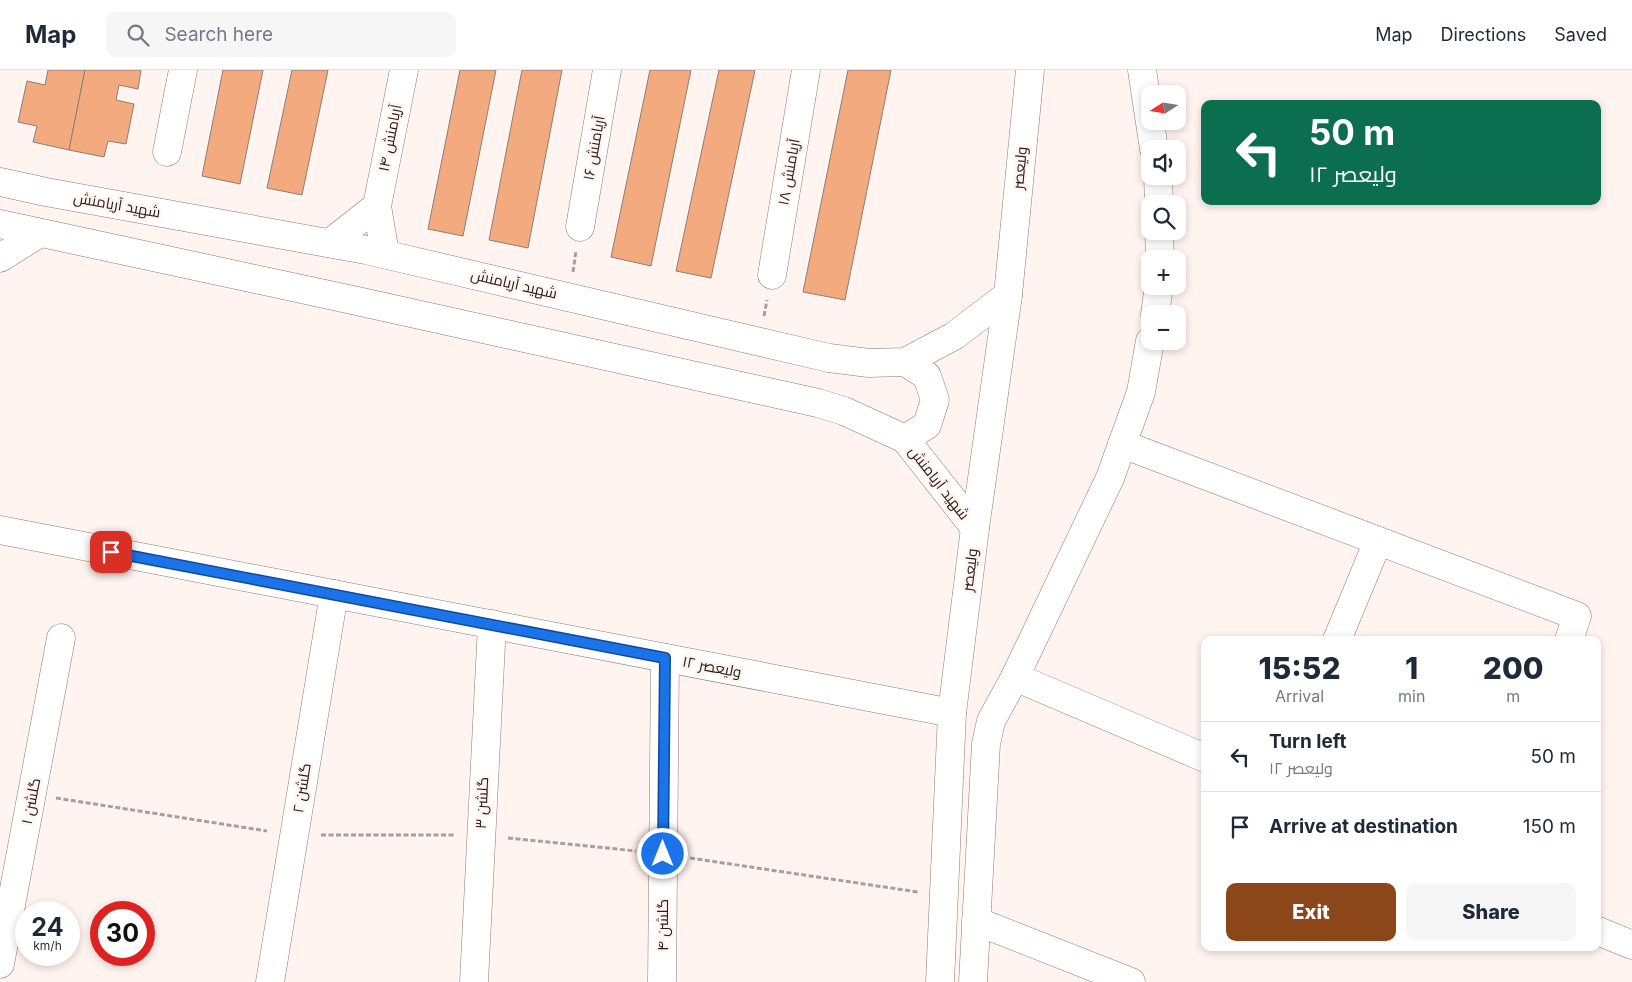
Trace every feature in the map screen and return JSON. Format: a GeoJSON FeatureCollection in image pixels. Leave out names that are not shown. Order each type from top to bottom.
{"type":"FeatureCollection","features":[{"type":"Feature","properties":{"kind":"street"},"geometry":{"type":"LineString","coordinates":[[166,152],[183,70]]}},
{"type":"Feature","properties":{"kind":"street","name":"آریامنش ۱۴"},"geometry":{"type":"LineString","coordinates":[[385,254],[377,206],[404,70]]}},
{"type":"Feature","properties":{"kind":"street","name":"آریامنش ۱۶"},"geometry":{"type":"LineString","coordinates":[[580,227],[607,70]]}},
{"type":"Feature","properties":{"kind":"street","name":"آریامنش ۱۸"},"geometry":{"type":"LineString","coordinates":[[772,275],[806,70]]}},
{"type":"Feature","properties":{"kind":"street","name":"ولیعصر"},"geometry":{"type":"LineString","coordinates":[[940,982],[952,713],[975,528],[1008,295],[1030,70]]}},
{"type":"Feature","properties":{"kind":"street"},"geometry":{"type":"LineString","coordinates":[[1142,70],[1153,140]]}},
{"type":"Feature","properties":{"kind":"street","name":"شهید آریامنش"},"geometry":{"type":"LineString","coordinates":[[0,182],[385,254],[830,358],[869,363],[905,362],[954,336],[1008,295]]}},
{"type":"Feature","properties":{"kind":"street"},"geometry":{"type":"LineString","coordinates":[[330,243],[377,206]]}},
{"type":"Feature","properties":{"kind":"street","name":"شهید آریامنش"},"geometry":{"type":"LineString","coordinates":[[0,224],[818,403],[844,411],[905,439],[975,528]]}},
{"type":"Feature","properties":{"kind":"street"},"geometry":{"type":"LineString","coordinates":[[0,258],[40,233]]}},
{"type":"Feature","properties":{"kind":"street"},"geometry":{"type":"LineString","coordinates":[[973,982],[986,744],[991,721],[1110,478],[1141,392],[1148,350]]}},
{"type":"Feature","properties":{"kind":"street"},"geometry":{"type":"LineString","coordinates":[[905,362],[927,376],[936,400],[927,425],[905,439]]}},
{"type":"Feature","properties":{"kind":"street"},"geometry":{"type":"LineString","coordinates":[[1122,444],[1577,616],[1570,636]]}},
{"type":"Feature","properties":{"kind":"street","name":"ولیعصر ۱۲"},"geometry":{"type":"LineString","coordinates":[[0,530],[952,713]]}},
{"type":"Feature","properties":{"kind":"street"},"geometry":{"type":"LineString","coordinates":[[1340,636],[1378,541]]}},
{"type":"Feature","properties":{"kind":"street","name":"گلشن ۲"},"geometry":{"type":"LineString","coordinates":[[270,982],[334,594]]}},
{"type":"Feature","properties":{"kind":"street","name":"گلشن ۳"},"geometry":{"type":"LineString","coordinates":[[474,982],[492,624]]}},
{"type":"Feature","properties":{"kind":"street","name":"گلشن ۱"},"geometry":{"type":"LineString","coordinates":[[0,964],[61,638]]}},
{"type":"Feature","properties":{"kind":"street","name":"گلشن ۴"},"geometry":{"type":"LineString","coordinates":[[662,982],[665,658]]}},
{"type":"Feature","properties":{"kind":"street"},"geometry":{"type":"LineString","coordinates":[[1014,676],[1201,756]]}},
{"type":"Feature","properties":{"kind":"street"},"geometry":{"type":"LineString","coordinates":[[976,920],[1131,982]]}},
{"type":"Feature","properties":{"kind":"street"},"geometry":{"type":"LineString","coordinates":[[1601,932],[1632,945]]}},
{"type":"Feature","properties":{"kind":"path"},"geometry":{"type":"LineString","coordinates":[[569,297],[580,227]]}},
{"type":"Feature","properties":{"kind":"path"},"geometry":{"type":"LineString","coordinates":[[759,341],[772,275]]}},
{"type":"Feature","properties":{"kind":"building"},"geometry":{"type":"Polygon","coordinates":[[[48,70],[85,70],[69,150],[33,142],[37,126],[18,122],[27,81],[45,85],[48,70]]]}},
{"type":"Feature","properties":{"kind":"building"},"geometry":{"type":"Polygon","coordinates":[[[85,70],[141,70],[138,89],[119,85],[116,100],[134,104],[126,144],[108,141],[104,157],[69,150],[85,70]]]}},
{"type":"Feature","properties":{"kind":"building"},"geometry":{"type":"Polygon","coordinates":[[[223,70],[263,70],[240,184],[202,176],[223,70]]]}},
{"type":"Feature","properties":{"kind":"building"},"geometry":{"type":"Polygon","coordinates":[[[292,70],[328,70],[302,195],[267,188],[292,70]]]}},
{"type":"Feature","properties":{"kind":"building"},"geometry":{"type":"Polygon","coordinates":[[[460,70],[496,70],[463,236],[428,229],[460,70]]]}},
{"type":"Feature","properties":{"kind":"building"},"geometry":{"type":"Polygon","coordinates":[[[522,70],[562,70],[528,248],[489,240],[522,70]]]}},
{"type":"Feature","properties":{"kind":"building"},"geometry":{"type":"Polygon","coordinates":[[[650,70],[691,70],[651,266],[611,257],[650,70]]]}},
{"type":"Feature","properties":{"kind":"building"},"geometry":{"type":"Polygon","coordinates":[[[719,70],[755,70],[711,278],[676,271],[719,70]]]}},
{"type":"Feature","properties":{"kind":"building"},"geometry":{"type":"Polygon","coordinates":[[[848,70],[891,70],[845,300],[803,292],[848,70]]]}},
{"type":"Feature","properties":{"kind":"route"},"geometry":{"type":"LineString","coordinates":[[111,552],[665,658],[663,854]]}}]}
